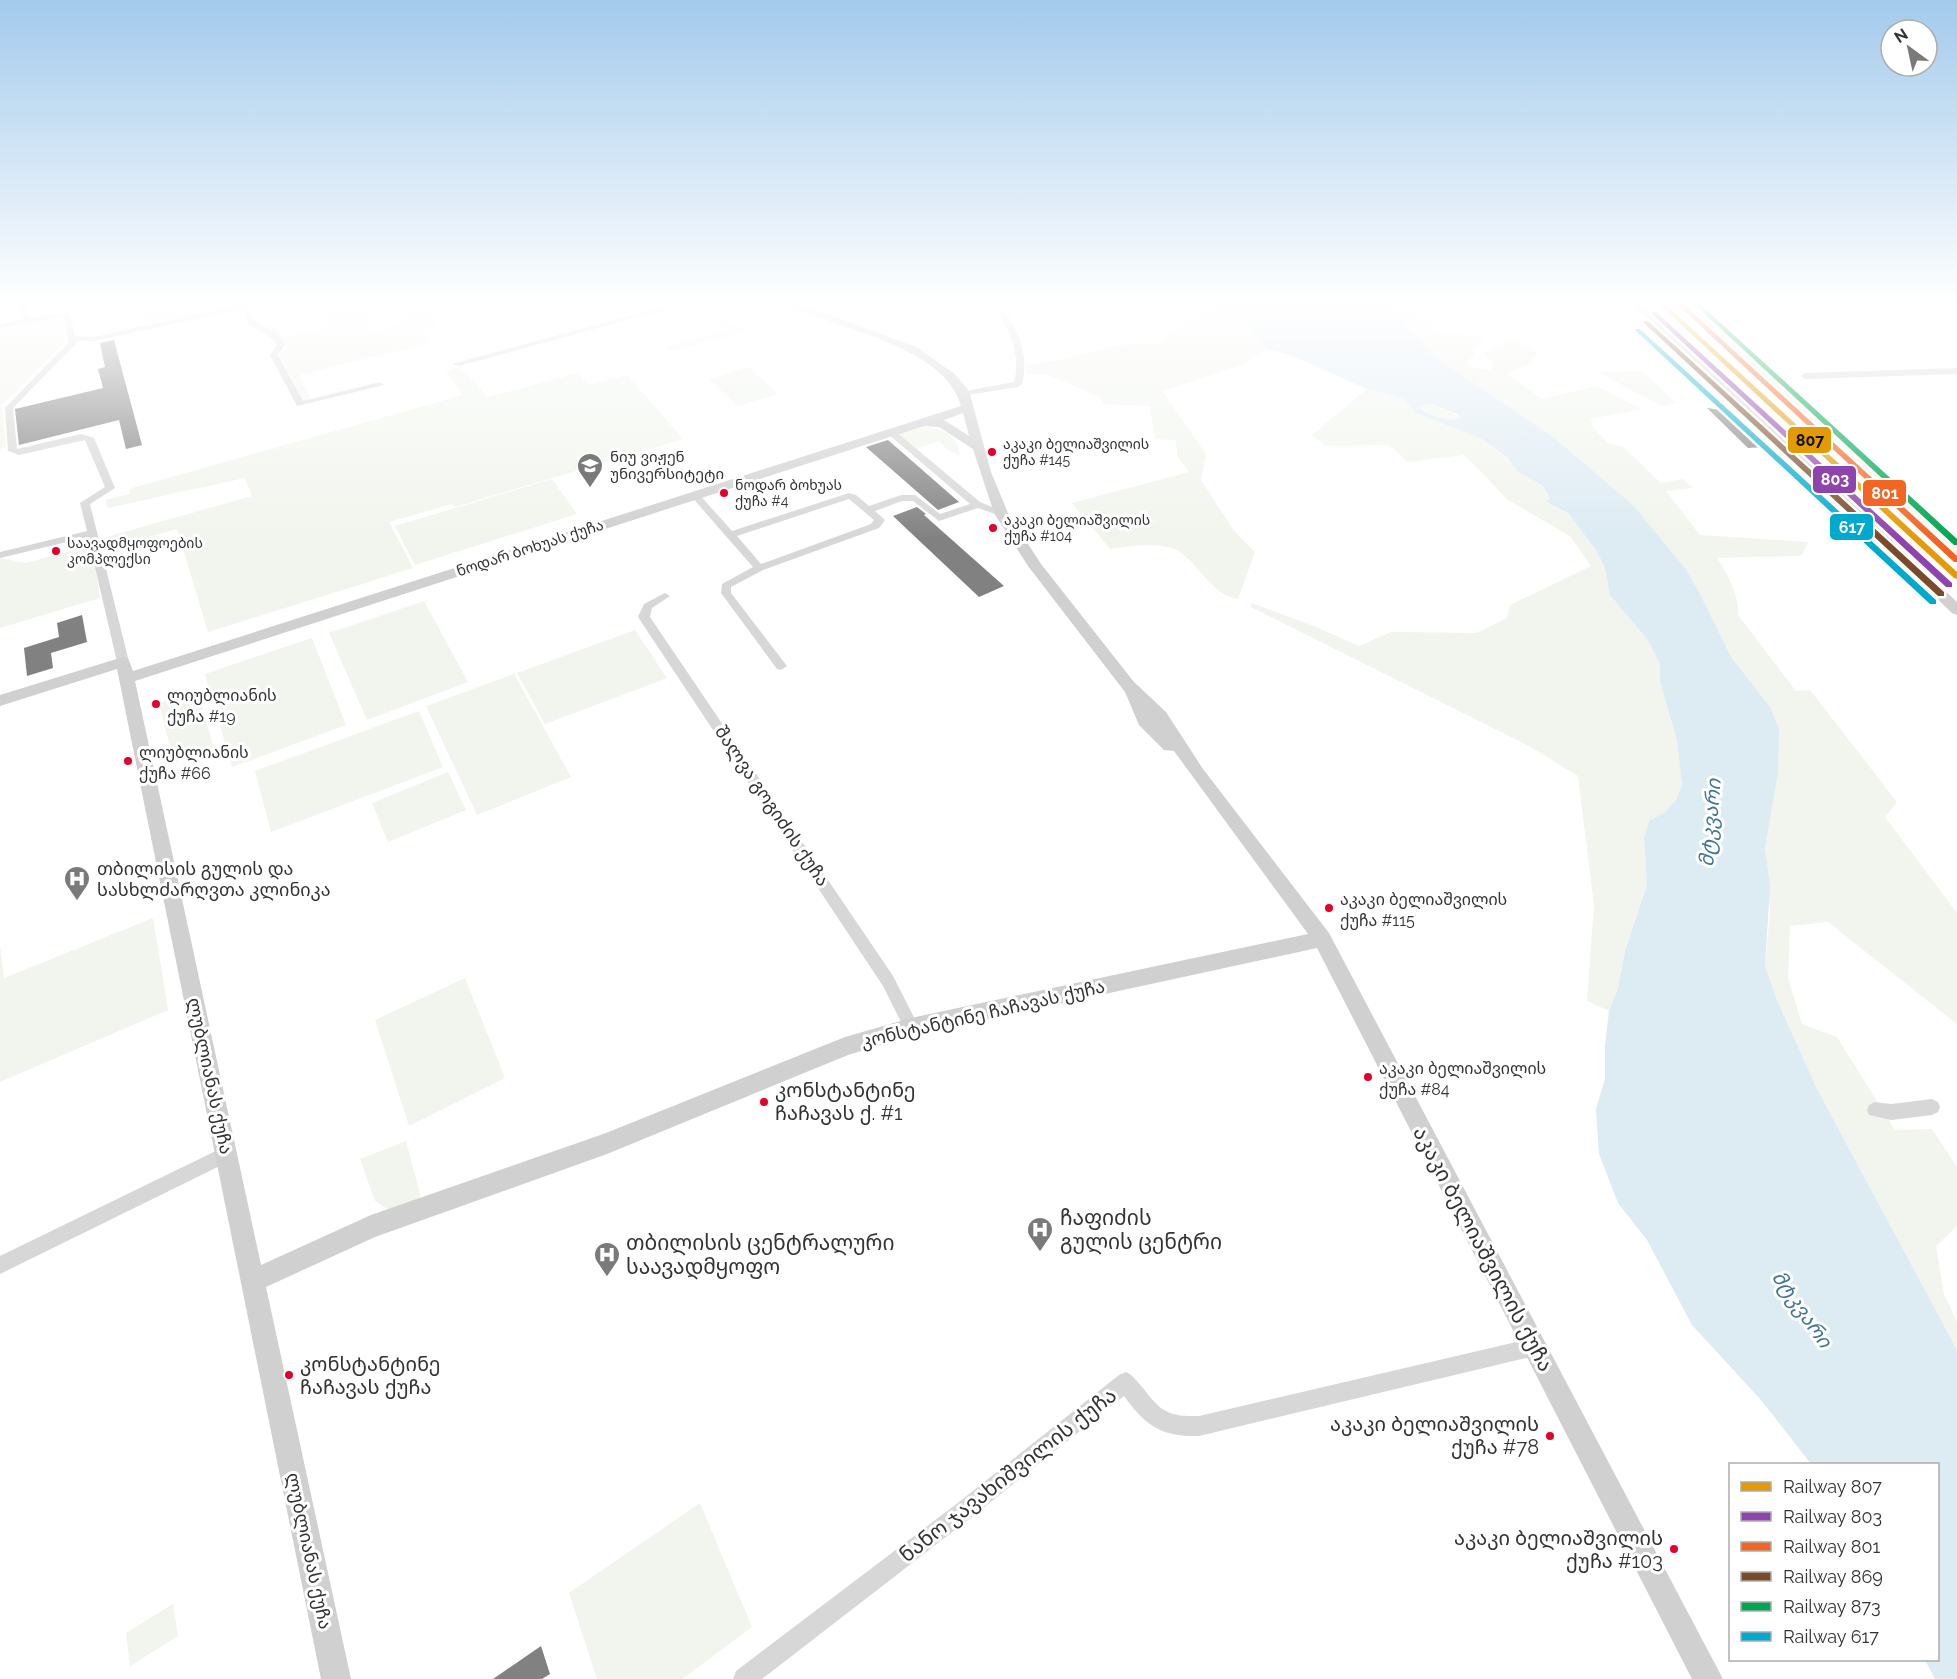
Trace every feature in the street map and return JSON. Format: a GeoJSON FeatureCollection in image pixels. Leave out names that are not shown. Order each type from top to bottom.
{"type":"FeatureCollection","features":[{"type":"Feature","properties":{"kind":"street","name":"ლუბლიანას ქუჩა"},"geometry":{"type":"LineString","coordinates":[[34,382],[9,408],[13,451],[19,452],[88,437],[110,488],[84,503],[125,670],[336,1679]]}},
{"type":"Feature","properties":{"kind":"street"},"geometry":{"type":"LineString","coordinates":[[289,382],[300,404],[380,385]]}},
{"type":"Feature","properties":{"kind":"street","name":"აკაკი ბელიაშვილის ქუჩა"},"geometry":{"type":"LineString","coordinates":[[955,382],[964,394],[1001,513],[1035,566],[1152,718],[1197,772],[1322,939],[1708,1679]]}},
{"type":"Feature","properties":{"kind":"street"},"geometry":{"type":"LineString","coordinates":[[933,418],[958,403],[964,394],[1019,382]]}},
{"type":"Feature","properties":{"kind":"street"},"geometry":{"type":"LineString","coordinates":[[1718,382],[1957,610]]}},
{"type":"Feature","properties":{"kind":"street"},"geometry":{"type":"LineString","coordinates":[[933,418],[968,408]]}},
{"type":"Feature","properties":{"kind":"street","name":"ნოდარ ბოხუას ქუჩა"},"geometry":{"type":"LineString","coordinates":[[0,701],[125,670],[695,495],[933,418]]}},
{"type":"Feature","properties":{"kind":"street"},"geometry":{"type":"LineString","coordinates":[[919,423],[942,423],[979,448]]}},
{"type":"Feature","properties":{"kind":"street"},"geometry":{"type":"LineString","coordinates":[[891,432],[977,505],[1001,513]]}},
{"type":"Feature","properties":{"kind":"street"},"geometry":{"type":"LineString","coordinates":[[695,495],[759,568]]}},
{"type":"Feature","properties":{"kind":"street"},"geometry":{"type":"LineString","coordinates":[[731,535],[844,496],[854,497],[880,520],[878,524],[759,568],[726,585],[726,593],[781,666]]}},
{"type":"Feature","properties":{"kind":"street"},"geometry":{"type":"LineString","coordinates":[[870,509],[901,498],[915,498],[939,518],[977,505]]}},
{"type":"Feature","properties":{"kind":"street"},"geometry":{"type":"LineString","coordinates":[[0,555],[90,533]]}},
{"type":"Feature","properties":{"kind":"street","name":"შალვა გოგიძის ქუჩა"},"geometry":{"type":"LineString","coordinates":[[665,596],[648,604],[644,610],[644,617],[888,981],[911,1027]]}},
{"type":"Feature","properties":{"kind":"street","name":"კონსტანტინე ჩაჩავას ქუჩა"},"geometry":{"type":"LineString","coordinates":[[253,1281],[371,1227],[607,1143],[845,1046],[911,1027],[1322,939]]}},
{"type":"Feature","properties":{"kind":"street"},"geometry":{"type":"LineString","coordinates":[[1875,1110],[1891,1112],[1932,1107]]}},
{"type":"Feature","properties":{"kind":"street"},"geometry":{"type":"LineString","coordinates":[[0,1265],[226,1154]]}},
{"type":"Feature","properties":{"kind":"street","name":"ნანო ჯავახიშვილის ქუჩა"},"geometry":{"type":"LineString","coordinates":[[744,1679],[966,1509],[1126,1382],[1156,1420],[1179,1428],[1199,1426],[1534,1347]]}},
{"type":"Feature","properties":{"kind":"shaded area"},"geometry":{"type":"Polygon","coordinates":[[[0,382],[25,382],[2,405],[6,447],[0,449],[0,382]]]}},
{"type":"Feature","properties":{"kind":"shaded area"},"geometry":{"type":"Polygon","coordinates":[[[293,382],[303,382],[311,400],[303,402],[293,382]]]}},
{"type":"Feature","properties":{"kind":"shaded area"},"geometry":{"type":"Polygon","coordinates":[[[453,382],[474,382],[488,397],[543,382],[587,382],[589,385],[599,382],[633,382],[683,439],[455,507],[452,504],[389,522],[413,568],[208,632],[177,529],[112,547],[110,536],[252,496],[245,478],[108,508],[105,500],[130,494],[129,489],[463,395],[453,382]]]}},
{"type":"Feature","properties":{"kind":"shaded area"},"geometry":{"type":"Polygon","coordinates":[[[713,382],[765,382],[778,394],[738,406],[713,382]]]}},
{"type":"Feature","properties":{"kind":"shaded area"},"geometry":{"type":"Polygon","coordinates":[[[1065,382],[1189,382],[1162,391],[1206,454],[1201,480],[1235,532],[1255,552],[1238,599],[1229,597],[1214,587],[1187,558],[1173,549],[1146,545],[1110,549],[1072,503],[1189,472],[1177,456],[1176,440],[1155,439],[1150,406],[1103,404],[1100,397],[1065,382]]]}},
{"type":"Feature","properties":{"kind":"shaded area"},"geometry":{"type":"Polygon","coordinates":[[[1473,382],[1520,382],[1542,399],[1597,386],[1641,409],[1590,419],[1594,428],[1608,443],[1623,447],[1661,483],[1683,479],[1693,488],[1666,491],[1700,535],[1808,542],[1801,556],[1717,558],[1735,593],[1738,615],[1796,691],[1810,690],[1897,802],[1885,817],[1957,913],[1957,1024],[1828,922],[1790,926],[1788,978],[1802,1024],[1837,1037],[1895,1130],[1932,1129],[1957,1167],[1957,1226],[1936,1246],[1944,1294],[1957,1322],[1957,1350],[1816,1087],[1777,1000],[1765,966],[1770,912],[1765,848],[1769,824],[1770,707],[1731,657],[1685,568],[1633,505],[1556,439],[1473,382]]]}},
{"type":"Feature","properties":{"kind":"shaded area"},"geometry":{"type":"Polygon","coordinates":[[[1617,382],[1654,382],[1676,403],[1662,406],[1617,382]]]}},
{"type":"Feature","properties":{"kind":"shaded area"},"geometry":{"type":"Polygon","coordinates":[[[1760,382],[1785,382],[1957,536],[1957,564],[1760,382]]]}},
{"type":"Feature","properties":{"kind":"shaded area"},"geometry":{"type":"Polygon","coordinates":[[[1367,389],[1402,398],[1416,413],[1484,440],[1507,457],[1518,472],[1542,485],[1550,497],[1546,503],[1568,513],[1596,550],[1605,568],[1610,595],[1648,640],[1660,664],[1660,682],[1677,740],[1682,785],[1676,800],[1665,812],[1649,821],[1644,837],[1647,885],[1625,951],[1618,988],[1609,1011],[1587,1001],[1594,905],[1578,776],[1529,746],[1251,607],[1251,603],[1314,626],[1359,646],[1391,632],[1477,633],[1507,618],[1510,605],[1591,566],[1570,536],[1508,500],[1464,455],[1408,462],[1389,445],[1325,446],[1312,435],[1367,389]]]}},
{"type":"Feature","properties":{"kind":"shaded area"},"geometry":{"type":"Polygon","coordinates":[[[1440,405],[1460,418],[1444,419],[1423,410],[1420,406],[1440,405]]]}},
{"type":"Feature","properties":{"kind":"shaded area"},"geometry":{"type":"Polygon","coordinates":[[[920,426],[947,433],[955,441],[960,455],[949,451],[939,441],[916,449],[897,434],[920,426]]]}},
{"type":"Feature","properties":{"kind":"shaded area"},"geometry":{"type":"Polygon","coordinates":[[[552,479],[577,514],[415,565],[395,526],[552,479]]]}},
{"type":"Feature","properties":{"kind":"shaded area"},"geometry":{"type":"Polygon","coordinates":[[[92,545],[100,598],[0,628],[0,558],[26,563],[92,545]]]}},
{"type":"Feature","properties":{"kind":"shaded area"},"geometry":{"type":"Polygon","coordinates":[[[424,601],[468,682],[367,720],[329,633],[424,601]]]}},
{"type":"Feature","properties":{"kind":"shaded area"},"geometry":{"type":"Polygon","coordinates":[[[635,630],[667,678],[545,724],[517,673],[635,630]]]}},
{"type":"Feature","properties":{"kind":"shaded area"},"geometry":{"type":"Polygon","coordinates":[[[312,638],[346,725],[232,767],[205,674],[312,638]]]}},
{"type":"Feature","properties":{"kind":"shaded area"},"geometry":{"type":"Polygon","coordinates":[[[514,674],[571,777],[477,815],[426,706],[514,674]]]}},
{"type":"Feature","properties":{"kind":"shaded area"},"geometry":{"type":"Polygon","coordinates":[[[197,690],[214,749],[174,763],[159,703],[197,690]]]}},
{"type":"Feature","properties":{"kind":"shaded area"},"geometry":{"type":"Polygon","coordinates":[[[419,711],[443,767],[271,832],[255,771],[419,711]]]}},
{"type":"Feature","properties":{"kind":"shaded area"},"geometry":{"type":"Polygon","coordinates":[[[448,772],[466,810],[388,842],[372,803],[448,772]]]}},
{"type":"Feature","properties":{"kind":"shaded area"},"geometry":{"type":"Polygon","coordinates":[[[153,918],[168,1010],[0,1082],[0,945],[4,978],[153,918]]]}},
{"type":"Feature","properties":{"kind":"shaded area"},"geometry":{"type":"Polygon","coordinates":[[[465,978],[505,1078],[409,1126],[375,1020],[465,978]]]}},
{"type":"Feature","properties":{"kind":"shaded area"},"geometry":{"type":"Polygon","coordinates":[[[406,1141],[421,1198],[390,1211],[375,1201],[360,1159],[406,1141]]]}},
{"type":"Feature","properties":{"kind":"shaded area"},"geometry":{"type":"Polygon","coordinates":[[[700,1503],[752,1627],[682,1679],[597,1679],[569,1593],[700,1503]]]}},
{"type":"Feature","properties":{"kind":"shaded area"},"geometry":{"type":"Polygon","coordinates":[[[173,1604],[178,1636],[130,1666],[126,1633],[173,1604]]]}},
{"type":"Feature","properties":{"kind":"water","name":"მტკვარი"},"geometry":{"type":"Polygon","coordinates":[[[1352,382],[1473,382],[1556,439],[1633,505],[1685,568],[1731,657],[1770,707],[1779,729],[1778,772],[1765,848],[1770,886],[1765,966],[1777,1000],[1816,1087],[1957,1350],[1957,1679],[1935,1679],[1926,1661],[1939,1661],[1939,1463],[1810,1463],[1761,1400],[1692,1325],[1647,1240],[1618,1203],[1599,1154],[1596,1109],[1605,1079],[1605,1045],[1609,1011],[1618,988],[1625,951],[1647,885],[1644,837],[1649,821],[1665,812],[1676,800],[1682,785],[1677,740],[1660,682],[1660,664],[1648,640],[1610,595],[1605,568],[1596,550],[1568,513],[1546,502],[1550,497],[1542,485],[1518,472],[1507,457],[1484,440],[1416,413],[1402,398],[1367,389],[1352,382]],[[1433,404],[1422,405],[1420,408],[1439,418],[1460,418],[1457,414],[1433,404]]]}},
{"type":"Feature","properties":{"kind":"building"},"geometry":{"type":"Polygon","coordinates":[[[102,382],[125,382],[142,445],[126,449],[119,420],[19,445],[15,409],[103,388],[102,382]]]}},
{"type":"Feature","properties":{"kind":"building"},"geometry":{"type":"Polygon","coordinates":[[[1707,408],[1728,411],[1765,447],[1748,448],[1707,408]]]}},
{"type":"Feature","properties":{"kind":"building"},"geometry":{"type":"Polygon","coordinates":[[[888,440],[959,502],[938,510],[866,447],[888,440]]]}},
{"type":"Feature","properties":{"kind":"building"},"geometry":{"type":"Polygon","coordinates":[[[917,507],[1004,586],[979,597],[893,516],[917,507]]]}},
{"type":"Feature","properties":{"kind":"building"},"geometry":{"type":"Polygon","coordinates":[[[82,615],[87,642],[51,653],[53,668],[27,676],[24,648],[59,637],[57,623],[82,615]]]}},
{"type":"Feature","properties":{"kind":"building"},"geometry":{"type":"Polygon","coordinates":[[[541,1646],[550,1674],[542,1679],[493,1679],[541,1646]]]}},
{"type":"Feature","properties":{"kind":"rail line","name":"617"},"geometry":{"type":"LineString","coordinates":[[1695,382],[1933,602]]}},
{"type":"Feature","properties":{"kind":"rail line","name":"869"},"geometry":{"type":"LineString","coordinates":[[1711,382],[1941,594]]}},
{"type":"Feature","properties":{"kind":"rail line","name":"803"},"geometry":{"type":"LineString","coordinates":[[1729,382],[1949,585]]}},
{"type":"Feature","properties":{"kind":"rail line","name":"807"},"geometry":{"type":"LineString","coordinates":[[1747,382],[1957,576]]}},
{"type":"Feature","properties":{"kind":"rail line","name":"801"},"geometry":{"type":"LineString","coordinates":[[1765,382],[1957,560]]}},
{"type":"Feature","properties":{"kind":"rail line","name":"873"},"geometry":{"type":"LineString","coordinates":[[1782,382],[1957,543]]}},
{"type":"Feature","properties":{"kind":"place","name":"აკაკი ბელიაშვილის ქუჩა #145"},"geometry":{"type":"Point","coordinates":[992,452]}},
{"type":"Feature","properties":{"kind":"place","name":"ნიუ ვიჟენ უნივერსიტეტი"},"geometry":{"type":"Point","coordinates":[590,489]}},
{"type":"Feature","properties":{"kind":"place","name":"ნოდარ ბოხუას ქუჩა #4"},"geometry":{"type":"Point","coordinates":[724,493]}},
{"type":"Feature","properties":{"kind":"place","name":"აკაკი ბელიაშვილის ქუჩა #104"},"geometry":{"type":"Point","coordinates":[993,528]}},
{"type":"Feature","properties":{"kind":"place","name":"საავადმყოფოების კომპლექსი"},"geometry":{"type":"Point","coordinates":[56,551]}},
{"type":"Feature","properties":{"kind":"place","name":"ლიუბლიანის ქუჩა #19"},"geometry":{"type":"Point","coordinates":[156,704]}},
{"type":"Feature","properties":{"kind":"place","name":"ლიუბლიანის ქუჩა #66"},"geometry":{"type":"Point","coordinates":[128,761]}},
{"type":"Feature","properties":{"kind":"place","name":"თბილისის გულის და სასხლძარღვთა კლინიკა"},"geometry":{"type":"Point","coordinates":[77,902]}},
{"type":"Feature","properties":{"kind":"place","name":"აკაკი ბელიაშვილის ქუჩა #115"},"geometry":{"type":"Point","coordinates":[1329,908]}},
{"type":"Feature","properties":{"kind":"place","name":"აკაკი ბელიაშვილის ქუჩა #84"},"geometry":{"type":"Point","coordinates":[1368,1077]}},
{"type":"Feature","properties":{"kind":"place","name":"კონსტანტინე ჩაჩავას ქ. #1"},"geometry":{"type":"Point","coordinates":[764,1102]}},
{"type":"Feature","properties":{"kind":"place","name":"ჩაფიძის გულის ცენტრი"},"geometry":{"type":"Point","coordinates":[1040,1253]}},
{"type":"Feature","properties":{"kind":"place","name":"თბილისის ცენტრალური საავადმყოფო"},"geometry":{"type":"Point","coordinates":[607,1278]}},
{"type":"Feature","properties":{"kind":"place","name":"კონსტანტინე ჩაჩავას ქუჩა"},"geometry":{"type":"Point","coordinates":[289,1375]}},
{"type":"Feature","properties":{"kind":"place","name":"აკაკი ბელიაშვილის ქუჩა #78"},"geometry":{"type":"Point","coordinates":[1550,1436]}},
{"type":"Feature","properties":{"kind":"place","name":"აკაკი ბელიაშვილის ქუჩა #103"},"geometry":{"type":"Point","coordinates":[1674,1549]}}]}
